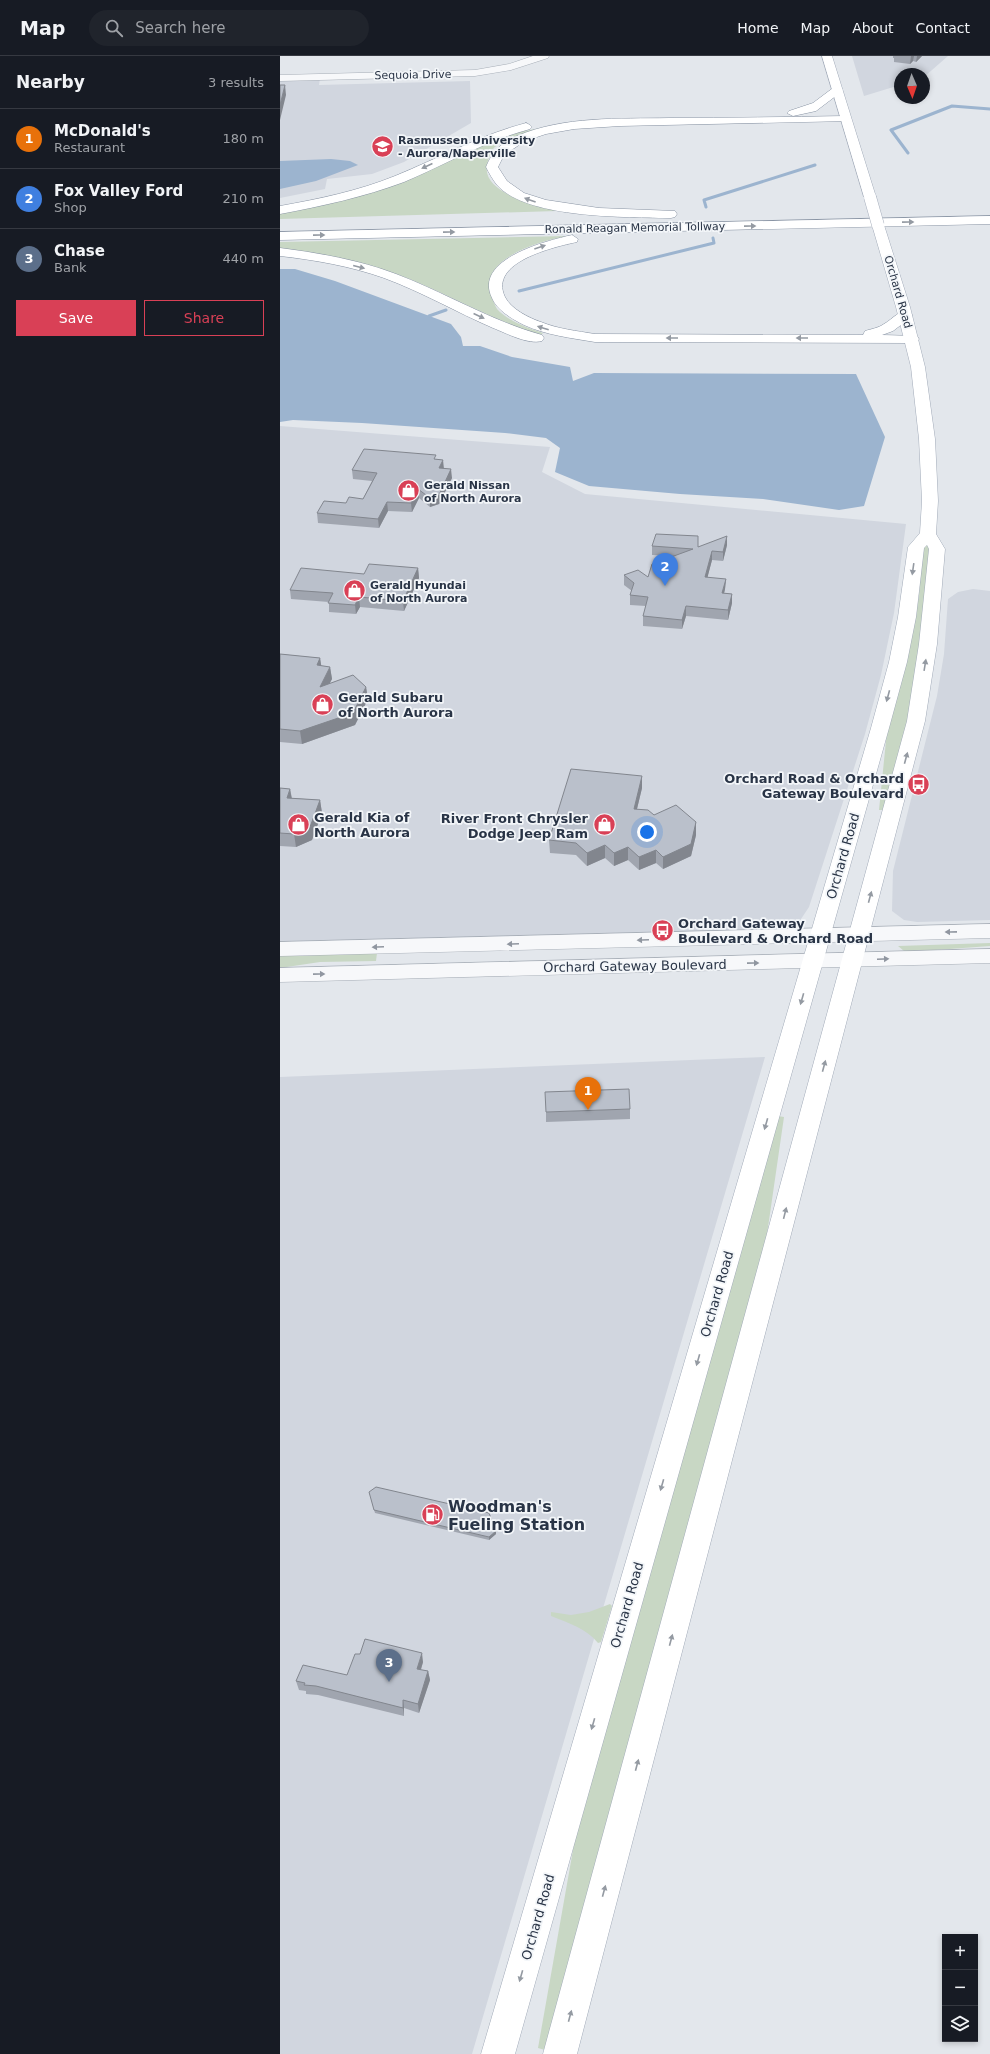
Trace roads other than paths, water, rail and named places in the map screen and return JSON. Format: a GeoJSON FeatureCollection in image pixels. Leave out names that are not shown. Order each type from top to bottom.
{"type":"FeatureCollection","features":[{"type":"Feature","properties":{"kind":"main road","name":"Orchard Road"},"geometry":{"type":"LineString","coordinates":[[498,2054],[821,935],[898,662],[907,617],[916,547],[928,534],[930,501],[927,439],[922,388],[913,343],[906,315],[844,117],[827,56]]}},
{"type":"Feature","properties":{"kind":"main road"},"geometry":{"type":"LineString","coordinates":[[782,114],[813,109],[837,90]]}},
{"type":"Feature","properties":{"kind":"main road"},"geometry":{"type":"LineString","coordinates":[[280,210],[328,200],[378,186],[399,179],[492,136],[525,127],[558,121],[610,117],[782,114],[844,117]]}},
{"type":"Feature","properties":{"kind":"main road"},"geometry":{"type":"LineString","coordinates":[[694,216],[582,209],[547,205],[527,199],[507,189],[496,178],[492,167],[495,158],[513,143],[534,134],[562,128],[624,123],[802,120],[844,117]]}},
{"type":"Feature","properties":{"kind":"main road"},"geometry":{"type":"LineString","coordinates":[[802,120],[850,133]]}},
{"type":"Feature","properties":{"kind":"main road","name":"Ronald Reagan Memorial Tollway"},"geometry":{"type":"LineString","coordinates":[[280,225],[990,209]]}},
{"type":"Feature","properties":{"kind":"main road","name":"Ronald Reagan Memorial Tollway"},"geometry":{"type":"LineString","coordinates":[[280,236],[990,220]]}},
{"type":"Feature","properties":{"kind":"main road"},"geometry":{"type":"LineString","coordinates":[[711,226],[577,238],[540,246],[526,252],[507,265],[497,278],[496,292],[504,305],[520,318],[549,330],[576,335],[632,338],[848,338],[913,343]]}},
{"type":"Feature","properties":{"kind":"main road"},"geometry":{"type":"LineString","coordinates":[[280,252],[337,261],[388,275],[503,327],[526,335],[562,344],[633,348],[913,343]]}},
{"type":"Feature","properties":{"kind":"main road"},"geometry":{"type":"LineString","coordinates":[[848,338],[879,332],[899,321],[906,315]]}},
{"type":"Feature","properties":{"kind":"main road"},"geometry":{"type":"LineString","coordinates":[[560,2054],[916,721],[928,644],[937,549],[928,534]]}},
{"type":"Feature","properties":{"kind":"street","name":"Sequoia Drive"},"geometry":{"type":"LineString","coordinates":[[280,78],[475,73],[511,67],[544,56]]}},
{"type":"Feature","properties":{"kind":"street","name":"Orchard Gateway Boulevard"},"geometry":{"type":"LineString","coordinates":[[280,975],[813,962],[856,947],[990,931]]}},
{"type":"Feature","properties":{"kind":"street","name":"Orchard Gateway Boulevard"},"geometry":{"type":"LineString","coordinates":[[280,949],[821,935],[856,947],[990,956]]}},
{"type":"Feature","properties":{"kind":"water"},"geometry":{"type":"Polygon","coordinates":[[[331,159],[350,161],[358,165],[316,181],[280,189],[280,161],[331,159]]]}},
{"type":"Feature","properties":{"kind":"water"},"geometry":{"type":"Polygon","coordinates":[[[280,269],[295,269],[335,281],[451,324],[461,337],[463,346],[480,346],[512,357],[570,367],[573,381],[594,373],[856,374],[885,437],[864,506],[839,510],[763,499],[589,486],[555,472],[560,448],[546,438],[505,433],[362,423],[293,420],[280,422],[280,269]]]}},
{"type":"Feature","properties":{"kind":"waterway"},"geometry":{"type":"LineString","coordinates":[[908,153],[891,130],[952,106],[990,109]]}},
{"type":"Feature","properties":{"kind":"waterway"},"geometry":{"type":"LineString","coordinates":[[706,207],[704,200],[815,165]]}},
{"type":"Feature","properties":{"kind":"waterway"},"geometry":{"type":"LineString","coordinates":[[519,291],[714,243],[713,238]]}},
{"type":"Feature","properties":{"kind":"waterway"},"geometry":{"type":"LineString","coordinates":[[429,316],[446,310]]}},
{"type":"Feature","properties":{"kind":"place","name":"Rasmussen University - Aurora/Naperville"},"geometry":{"type":"Point","coordinates":[382,146]}},
{"type":"Feature","properties":{"kind":"place","name":"Gerald Nissan of North Aurora"},"geometry":{"type":"Point","coordinates":[409,491]}},
{"type":"Feature","properties":{"kind":"place","name":"Fox Valley Ford"},"geometry":{"type":"Point","coordinates":[665,586]}},
{"type":"Feature","properties":{"kind":"place","name":"Gerald Hyundai of North Aurora"},"geometry":{"type":"Point","coordinates":[354,591]}},
{"type":"Feature","properties":{"kind":"place","name":"Gerald Subaru of North Aurora"},"geometry":{"type":"Point","coordinates":[322,704]}},
{"type":"Feature","properties":{"kind":"place","name":"Orchard Road & Orchard Gateway Boulevard"},"geometry":{"type":"Point","coordinates":[919,785]}},
{"type":"Feature","properties":{"kind":"place","name":"Gerald Kia of North Aurora"},"geometry":{"type":"Point","coordinates":[299,824]}},
{"type":"Feature","properties":{"kind":"place","name":"River Front Chrysler Dodge Jeep Ram"},"geometry":{"type":"Point","coordinates":[604,825]}},
{"type":"Feature","properties":{"kind":"place","name":"Orchard Gateway Boulevard & Orchard Road"},"geometry":{"type":"Point","coordinates":[662,930]}},
{"type":"Feature","properties":{"kind":"place","name":"McDonald's"},"geometry":{"type":"Point","coordinates":[588,1110]}},
{"type":"Feature","properties":{"kind":"place","name":"Woodman's Fueling Station"},"geometry":{"type":"Point","coordinates":[432,1515]}},
{"type":"Feature","properties":{"kind":"place","name":"Chase"},"geometry":{"type":"Point","coordinates":[389,1682]}}]}
